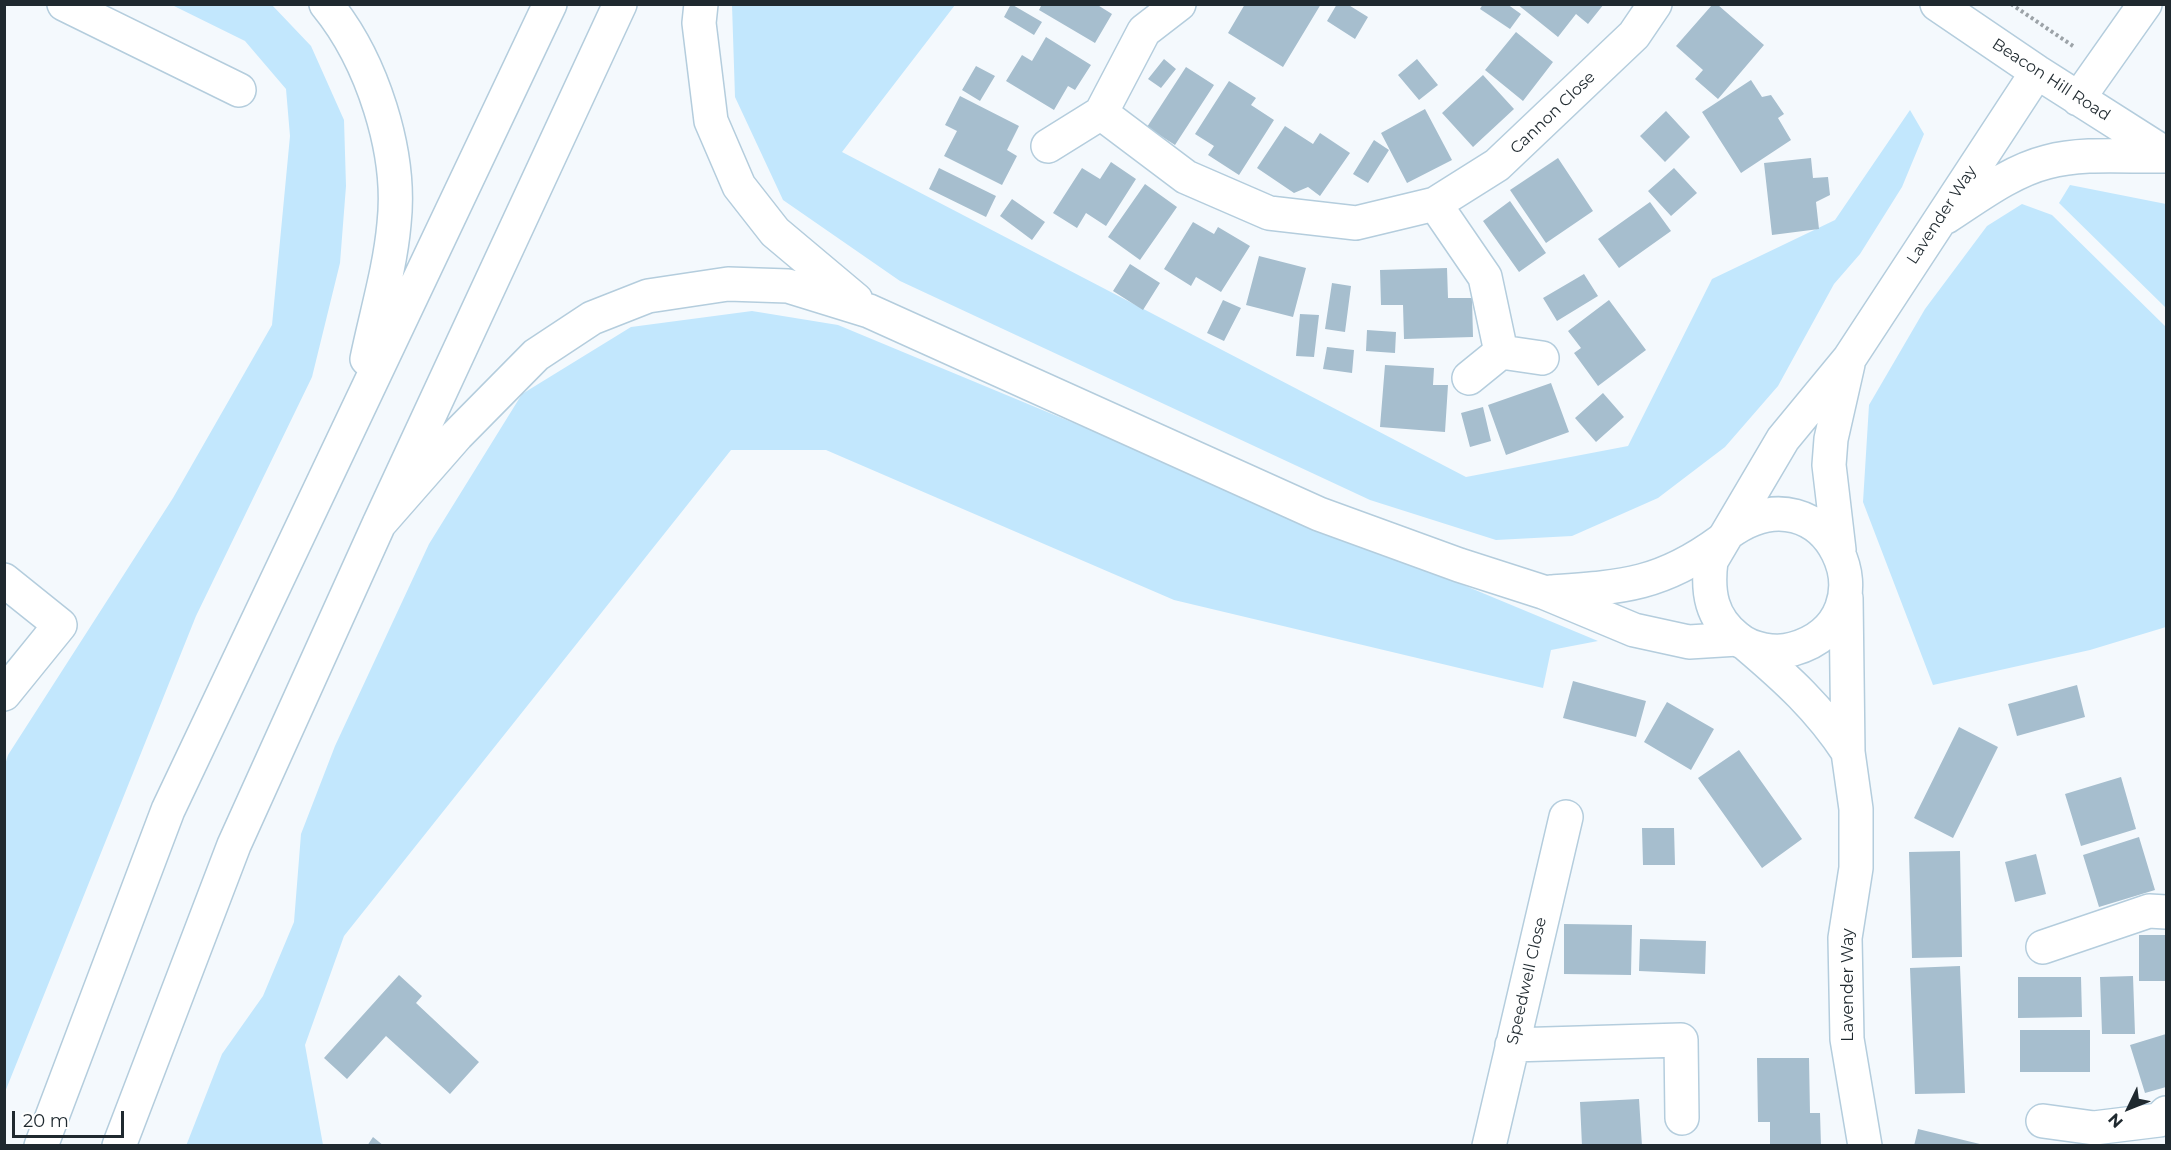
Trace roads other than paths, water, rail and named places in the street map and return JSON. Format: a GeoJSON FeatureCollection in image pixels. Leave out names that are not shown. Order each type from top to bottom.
{"type":"FeatureCollection","features":[{"type":"Feature","properties":{"kind":"main road"},"geometry":{"type":"LineString","coordinates":[[64,4],[239,90]]}},
{"type":"Feature","properties":{"kind":"main road"},"geometry":{"type":"LineString","coordinates":[[326,4],[339,20],[371,82],[394,160],[394,223],[355,414]]}},
{"type":"Feature","properties":{"kind":"main road"},"geometry":{"type":"LineString","coordinates":[[41,1146],[168,810],[550,4]]}},
{"type":"Feature","properties":{"kind":"main road"},"geometry":{"type":"LineString","coordinates":[[119,1146],[234,845],[379,524],[620,4]]}},
{"type":"Feature","properties":{"kind":"main road"},"geometry":{"type":"LineString","coordinates":[[700,4],[699,23],[711,121],[739,186],[774,232],[868,311]]}},
{"type":"Feature","properties":{"kind":"main road"},"geometry":{"type":"LineString","coordinates":[[1048,146],[1101,113],[1144,31],[1179,4]]}},
{"type":"Feature","properties":{"kind":"main road","name":"Cannon Close"},"geometry":{"type":"LineString","coordinates":[[1101,113],[1186,177],[1269,213],[1356,223],[1435,204],[1497,165],[1634,35],[1655,4]]}},
{"type":"Feature","properties":{"kind":"main road","name":"Beacon Hill Road"},"geometry":{"type":"LineString","coordinates":[[1937,4],[2166,155]]}},
{"type":"Feature","properties":{"kind":"main road"},"geometry":{"type":"LineString","coordinates":[[2078,99],[2145,4]]}},
{"type":"Feature","properties":{"kind":"main road","name":"Lavender Way"},"geometry":{"type":"LineString","coordinates":[[1725,537],[1783,439],[1849,359],[2037,72]]}},
{"type":"Feature","properties":{"kind":"main road"},"geometry":{"type":"LineString","coordinates":[[1938,223],[2002,181],[2047,162],[2080,158],[2166,155]]}},
{"type":"Feature","properties":{"kind":"main road"},"geometry":{"type":"LineString","coordinates":[[1435,204],[1485,277],[1501,352]]}},
{"type":"Feature","properties":{"kind":"main road"},"geometry":{"type":"LineString","coordinates":[[379,524],[457,435],[536,355],[592,318],[648,296],[728,284],[788,286],[868,311],[1319,514],[1458,566],[1544,592],[1634,630],[1689,642],[1741,641]]}},
{"type":"Feature","properties":{"kind":"main road"},"geometry":{"type":"LineString","coordinates":[[1469,378],[1501,352],[1542,358]]}},
{"type":"Feature","properties":{"kind":"main road","name":"Lavender Way"},"geometry":{"type":"LineString","coordinates":[[1839,550],[1830,465],[1831,439],[1849,359]]}},
{"type":"Feature","properties":{"kind":"main road"},"geometry":{"type":"LineString","coordinates":[[1544,592],[1619,587],[1647,581],[1689,563],[1746,520],[1766,514],[1788,514],[1809,520],[1826,533],[1839,550],[1846,571],[1846,593],[1839,615],[1826,632],[1808,645],[1786,651],[1764,650],[1741,641],[1722,624],[1712,605],[1708,583],[1711,561],[1725,537]]}},
{"type":"Feature","properties":{"kind":"main road"},"geometry":{"type":"LineString","coordinates":[[4,580],[60,625],[4,694]]}},
{"type":"Feature","properties":{"kind":"main road","name":"Lavender Way"},"geometry":{"type":"LineString","coordinates":[[1846,593],[1848,752],[1856,809],[1856,868],[1845,938],[1847,1039],[1865,1146]]}},
{"type":"Feature","properties":{"kind":"main road","name":"Lavender Way"},"geometry":{"type":"LineString","coordinates":[[1741,641],[1804,694],[1827,720],[1848,752]]}},
{"type":"Feature","properties":{"kind":"main road","name":"Speedwell Close"},"geometry":{"type":"LineString","coordinates":[[1489,1146],[1566,817]]}},
{"type":"Feature","properties":{"kind":"main road"},"geometry":{"type":"LineString","coordinates":[[2043,946],[2149,911],[2166,912]]}},
{"type":"Feature","properties":{"kind":"main road"},"geometry":{"type":"LineString","coordinates":[[1512,1045],[1681,1040],[1682,1118]]}},
{"type":"Feature","properties":{"kind":"main road"},"geometry":{"type":"LineString","coordinates":[[2043,1121],[2094,1128],[2159,1120],[2166,1113]]}}]}
